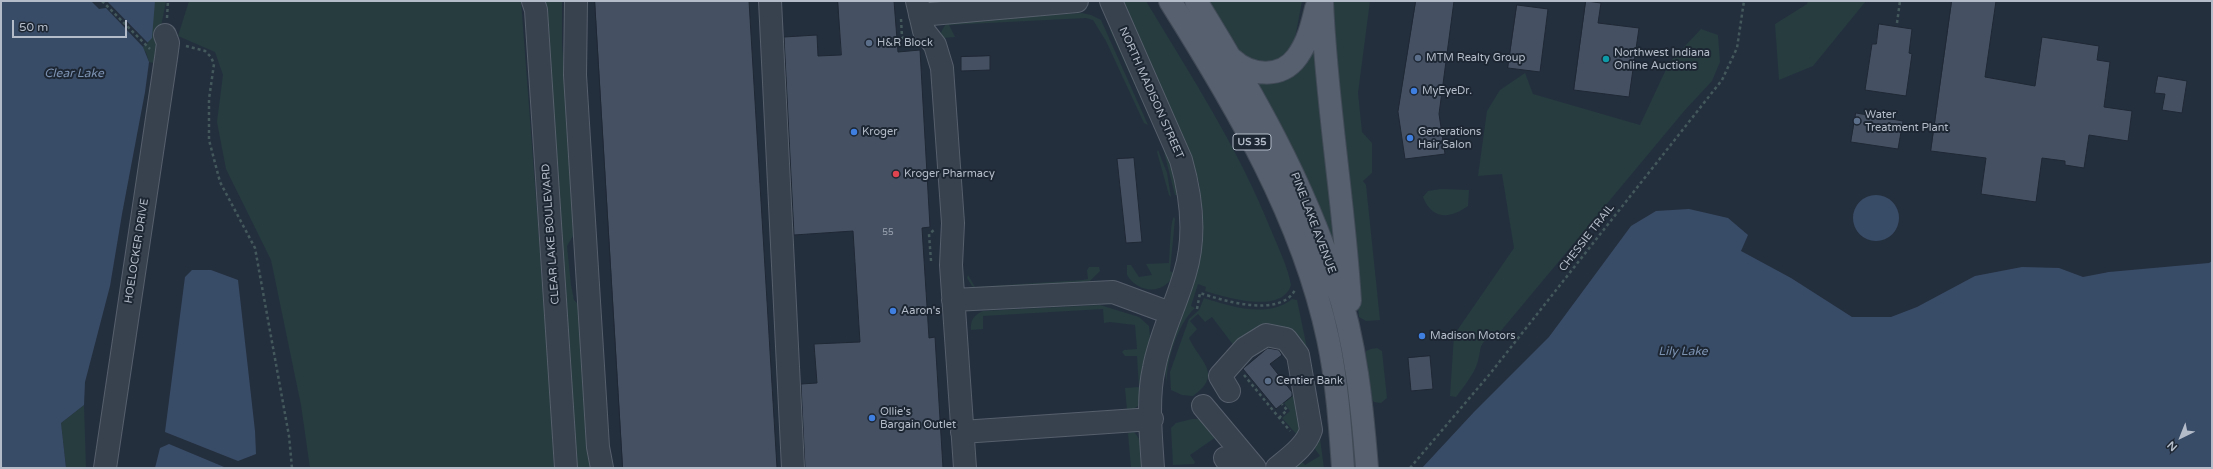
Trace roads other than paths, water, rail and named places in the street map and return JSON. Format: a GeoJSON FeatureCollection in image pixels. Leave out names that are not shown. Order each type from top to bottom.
{"type":"FeatureCollection","features":[{"type":"Feature","properties":{"kind":"main road","name":"PINE LAKE AVENUE"},"geometry":{"type":"LineString","coordinates":[[1196,1],[1232,59],[1295,176],[1337,284],[1353,350],[1363,420],[1367,468]]}},
{"type":"Feature","properties":{"kind":"main road"},"geometry":{"type":"LineString","coordinates":[[1232,59],[1240,67],[1254,72],[1269,73],[1284,68],[1297,58],[1306,42],[1312,28],[1318,1]]}},
{"type":"Feature","properties":{"kind":"main road"},"geometry":{"type":"LineString","coordinates":[[1322,1],[1324,47],[1347,256],[1353,350]]}},
{"type":"Feature","properties":{"kind":"main road","name":"PINE LAKE AVENUE"},"geometry":{"type":"LineString","coordinates":[[1171,2],[1207,58],[1243,124],[1276,189],[1297,237],[1328,339],[1343,468]]}},
{"type":"Feature","properties":{"kind":"street","name":"CLEAR LAKE BOULEVARD"},"geometry":{"type":"LineString","coordinates":[[533,1],[536,10],[566,468]]}},
{"type":"Feature","properties":{"kind":"street"},"geometry":{"type":"LineString","coordinates":[[576,1],[576,83],[598,447],[602,468]]}},
{"type":"Feature","properties":{"kind":"street"},"geometry":{"type":"LineString","coordinates":[[770,1],[793,468]]}},
{"type":"Feature","properties":{"kind":"street"},"geometry":{"type":"LineString","coordinates":[[965,468],[951,266],[953,223],[942,68],[935,45],[924,31],[918,8],[1104,1]]}},
{"type":"Feature","properties":{"kind":"street","name":"NORTH MADISON STREET"},"geometry":{"type":"LineString","coordinates":[[1111,1],[1170,133],[1188,184],[1190,206],[1188,260],[1153,369],[1153,468]]}},
{"type":"Feature","properties":{"kind":"street","name":"HOELOCKER DRIVE"},"geometry":{"type":"LineString","coordinates":[[105,468],[167,39]]}},
{"type":"Feature","properties":{"kind":"street"},"geometry":{"type":"LineString","coordinates":[[953,300],[1113,292],[1170,313]]}},
{"type":"Feature","properties":{"kind":"street"},"geometry":{"type":"LineString","coordinates":[[1229,392],[1220,376],[1245,348],[1266,335],[1286,339],[1298,355],[1311,430],[1308,438],[1302,445],[1278,468]]}},
{"type":"Feature","properties":{"kind":"street"},"geometry":{"type":"LineString","coordinates":[[1203,406],[1255,468]]}},
{"type":"Feature","properties":{"kind":"street"},"geometry":{"type":"LineString","coordinates":[[962,432],[1152,419]]}},
{"type":"Feature","properties":{"kind":"water","name":"Clear Lake"},"geometry":{"type":"Polygon","coordinates":[[[1,1],[155,1],[152,38],[143,47],[149,62],[145,92],[110,286],[85,382],[84,405],[61,423],[66,468],[1,468],[1,1]]]}},
{"type":"Feature","properties":{"kind":"water"},"geometry":{"type":"Polygon","coordinates":[[[1872,195],[1880,195],[1889,199],[1895,205],[1899,218],[1895,231],[1889,237],[1880,241],[1872,241],[1863,237],[1857,231],[1853,222],[1853,214],[1857,205],[1863,199],[1872,195]]]}},
{"type":"Feature","properties":{"kind":"water","name":"Lily Lake"},"geometry":{"type":"Polygon","coordinates":[[[1689,209],[1728,218],[1748,235],[1741,251],[1791,278],[1852,317],[1891,317],[1917,307],[1975,276],[2022,267],[2059,268],[2083,277],[2109,272],[2209,263],[2212,261],[2212,468],[1422,468],[1474,412],[1549,337],[1631,226],[1656,211],[1689,209]]]}},
{"type":"Feature","properties":{"kind":"water"},"geometry":{"type":"Polygon","coordinates":[[[192,270],[211,270],[238,280],[255,431],[256,454],[238,461],[165,432],[185,277],[192,270]]]}},
{"type":"Feature","properties":{"kind":"water"},"geometry":{"type":"Polygon","coordinates":[[[169,444],[226,468],[155,468],[160,448],[169,444]]]}},
{"type":"Feature","properties":{"kind":"place","name":"H&R Block"},"geometry":{"type":"Point","coordinates":[869,43]}},
{"type":"Feature","properties":{"kind":"place","name":"MTM Realty Group"},"geometry":{"type":"Point","coordinates":[1418,58]}},
{"type":"Feature","properties":{"kind":"place","name":"Northwest Indiana Online Auctions"},"geometry":{"type":"Point","coordinates":[1606,59]}},
{"type":"Feature","properties":{"kind":"place","name":"MyEyeDr."},"geometry":{"type":"Point","coordinates":[1414,91]}},
{"type":"Feature","properties":{"kind":"place","name":"Water Treatment Plant"},"geometry":{"type":"Point","coordinates":[1857,121]}},
{"type":"Feature","properties":{"kind":"place","name":"Kroger"},"geometry":{"type":"Point","coordinates":[854,132]}},
{"type":"Feature","properties":{"kind":"place","name":"Generations Hair Salon"},"geometry":{"type":"Point","coordinates":[1410,138]}},
{"type":"Feature","properties":{"kind":"place","name":"Kroger Pharmacy"},"geometry":{"type":"Point","coordinates":[896,174]}},
{"type":"Feature","properties":{"kind":"place","name":"Aaron's"},"geometry":{"type":"Point","coordinates":[893,311]}},
{"type":"Feature","properties":{"kind":"place","name":"Madison Motors"},"geometry":{"type":"Point","coordinates":[1422,336]}},
{"type":"Feature","properties":{"kind":"place","name":"Centier Bank"},"geometry":{"type":"Point","coordinates":[1268,381]}},
{"type":"Feature","properties":{"kind":"place","name":"Ollie's Bargain Outlet"},"geometry":{"type":"Point","coordinates":[872,418]}}]}
